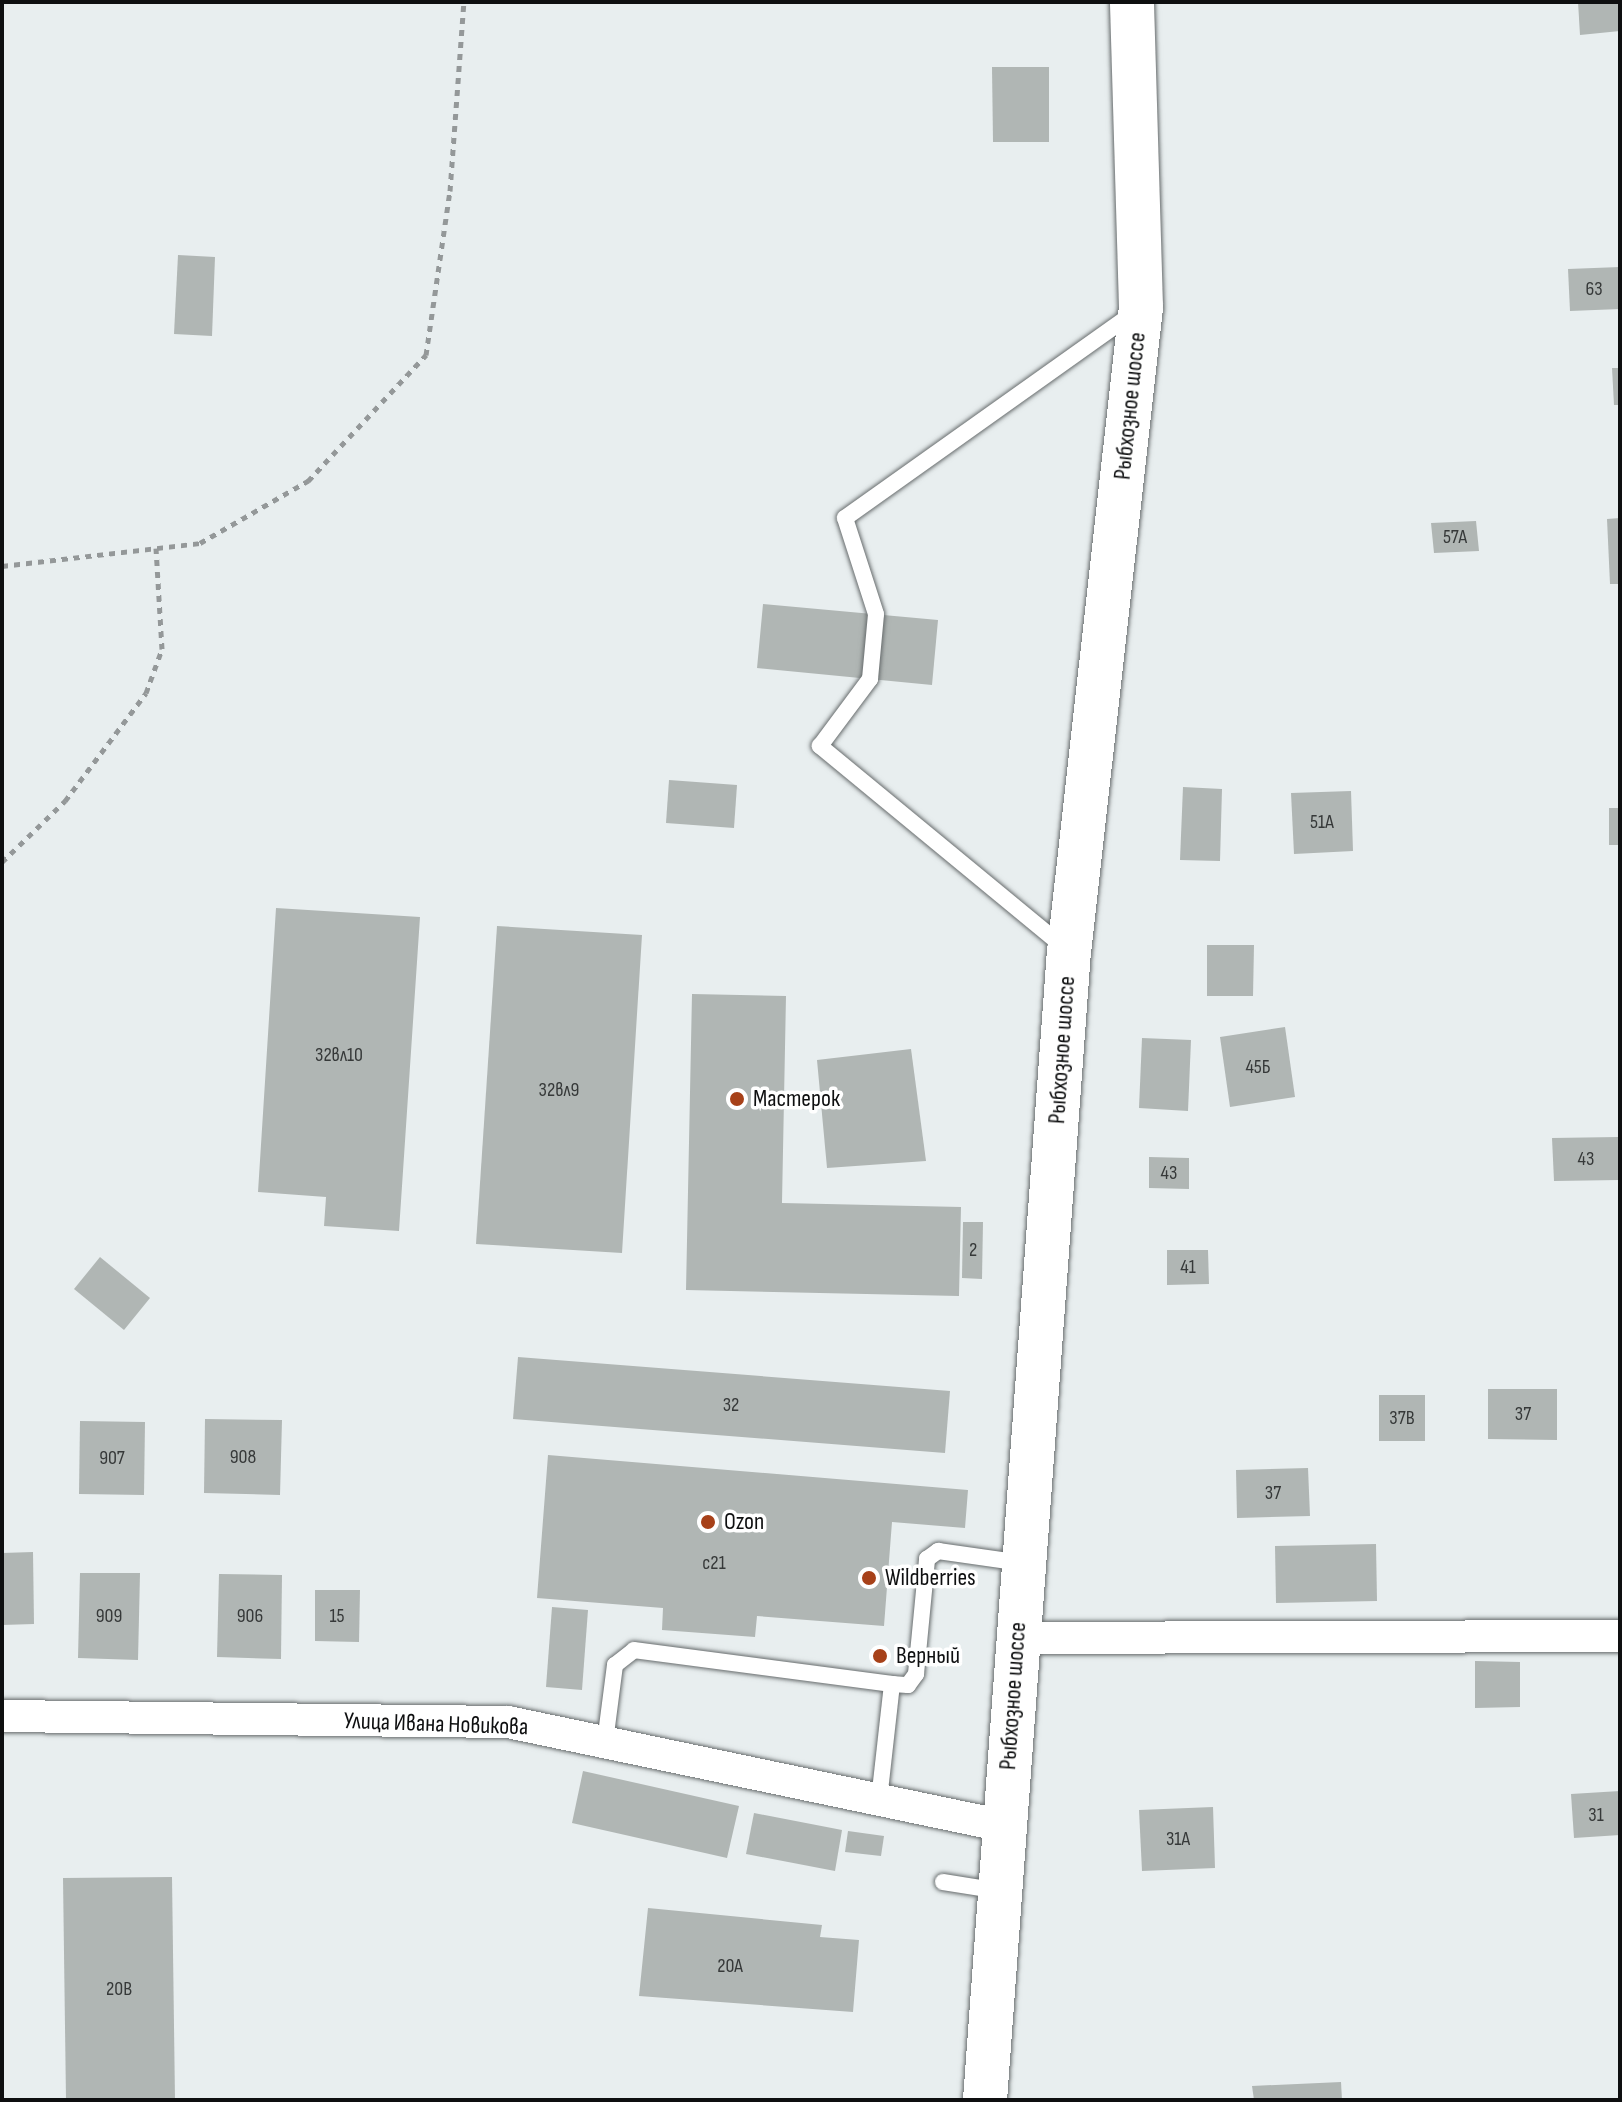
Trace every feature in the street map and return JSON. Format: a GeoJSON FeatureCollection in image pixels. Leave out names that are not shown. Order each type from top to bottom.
{"type":"FeatureCollection","features":[{"type":"Feature","properties":{"kind":"main road","name":"Рыбхозное шоссе"},"geometry":{"type":"LineString","coordinates":[[985,2100],[1069,952],[1141,307],[1132,2]]}},
{"type":"Feature","properties":{"kind":"street"},"geometry":{"type":"LineString","coordinates":[[1017,1638],[1620,1636]]}},
{"type":"Feature","properties":{"kind":"street","name":"Улица Ивана Новикова"},"geometry":{"type":"LineString","coordinates":[[2,1716],[508,1722],[1004,1826]]}},
{"type":"Feature","properties":{"kind":"lane"},"geometry":{"type":"LineString","coordinates":[[1069,952],[820,746],[870,679],[876,614],[845,518],[1141,307]]}},
{"type":"Feature","properties":{"kind":"lane"},"geometry":{"type":"LineString","coordinates":[[605,1742],[615,1665],[634,1650],[908,1685],[916,1674],[927,1559],[938,1551],[1023,1563]]}},
{"type":"Feature","properties":{"kind":"lane"},"geometry":{"type":"LineString","coordinates":[[879,1800],[892,1684]]}},
{"type":"Feature","properties":{"kind":"lane"},"geometry":{"type":"LineString","coordinates":[[943,1882],[1000,1891]]}},
{"type":"Feature","properties":{"kind":"path"},"geometry":{"type":"LineString","coordinates":[[2,566],[200,543],[308,481],[426,355],[450,191],[464,2]]}},
{"type":"Feature","properties":{"kind":"path"},"geometry":{"type":"LineString","coordinates":[[2,862],[65,801],[146,693],[162,649],[156,548]]}},
{"type":"Feature","properties":{"kind":"building"},"geometry":{"type":"Polygon","coordinates":[[[1578,2],[1620,2],[1620,31],[1580,35],[1578,2]]]}},
{"type":"Feature","properties":{"kind":"building"},"geometry":{"type":"Polygon","coordinates":[[[992,67],[1049,67],[1049,142],[993,142],[992,67]]]}},
{"type":"Feature","properties":{"kind":"building"},"geometry":{"type":"Polygon","coordinates":[[[178,255],[215,257],[212,336],[174,334],[178,255]]]}},
{"type":"Feature","properties":{"kind":"building"},"geometry":{"type":"Polygon","coordinates":[[[1620,267],[1620,309],[1570,311],[1568,269],[1620,267]]]}},
{"type":"Feature","properties":{"kind":"building"},"geometry":{"type":"Polygon","coordinates":[[[1612,368],[1620,368],[1620,405],[1614,405],[1612,368]]]}},
{"type":"Feature","properties":{"kind":"building"},"geometry":{"type":"Polygon","coordinates":[[[1620,518],[1620,584],[1610,584],[1607,519],[1620,518]]]}},
{"type":"Feature","properties":{"kind":"building"},"geometry":{"type":"Polygon","coordinates":[[[1476,521],[1479,551],[1434,553],[1431,523],[1476,521]]]}},
{"type":"Feature","properties":{"kind":"building"},"geometry":{"type":"Polygon","coordinates":[[[763,604],[938,620],[932,685],[757,668],[763,604]]]}},
{"type":"Feature","properties":{"kind":"building"},"geometry":{"type":"Polygon","coordinates":[[[669,780],[737,785],[734,828],[666,823],[669,780]]]}},
{"type":"Feature","properties":{"kind":"building"},"geometry":{"type":"Polygon","coordinates":[[[1183,787],[1222,789],[1220,861],[1180,860],[1183,787]]]}},
{"type":"Feature","properties":{"kind":"building"},"geometry":{"type":"Polygon","coordinates":[[[1351,791],[1353,851],[1294,854],[1291,793],[1351,791]]]}},
{"type":"Feature","properties":{"kind":"building"},"geometry":{"type":"Polygon","coordinates":[[[1609,808],[1620,808],[1620,845],[1609,845],[1609,808]]]}},
{"type":"Feature","properties":{"kind":"building"},"geometry":{"type":"Polygon","coordinates":[[[276,908],[420,917],[399,1231],[324,1226],[326,1197],[258,1192],[276,908]]]}},
{"type":"Feature","properties":{"kind":"building"},"geometry":{"type":"Polygon","coordinates":[[[497,926],[642,935],[622,1253],[476,1244],[497,926]]]}},
{"type":"Feature","properties":{"kind":"building"},"geometry":{"type":"Polygon","coordinates":[[[1207,945],[1254,945],[1253,996],[1207,996],[1207,945]]]}},
{"type":"Feature","properties":{"kind":"building","name":"Мастерок"},"geometry":{"type":"Polygon","coordinates":[[[692,994],[786,996],[782,1203],[961,1207],[959,1296],[686,1290],[692,994]]]}},
{"type":"Feature","properties":{"kind":"building"},"geometry":{"type":"Polygon","coordinates":[[[1285,1027],[1295,1097],[1230,1107],[1220,1037],[1285,1027]]]}},
{"type":"Feature","properties":{"kind":"building"},"geometry":{"type":"Polygon","coordinates":[[[1142,1038],[1191,1040],[1188,1111],[1139,1108],[1142,1038]]]}},
{"type":"Feature","properties":{"kind":"building"},"geometry":{"type":"Polygon","coordinates":[[[911,1049],[926,1161],[827,1168],[817,1060],[911,1049]]]}},
{"type":"Feature","properties":{"kind":"building"},"geometry":{"type":"Polygon","coordinates":[[[1618,1137],[1619,1180],[1554,1181],[1552,1138],[1618,1137]]]}},
{"type":"Feature","properties":{"kind":"building"},"geometry":{"type":"Polygon","coordinates":[[[1149,1157],[1189,1158],[1189,1189],[1149,1188],[1149,1157]]]}},
{"type":"Feature","properties":{"kind":"building"},"geometry":{"type":"Polygon","coordinates":[[[963,1222],[983,1222],[982,1279],[962,1278],[963,1222]]]}},
{"type":"Feature","properties":{"kind":"building"},"geometry":{"type":"Polygon","coordinates":[[[1167,1250],[1208,1250],[1209,1284],[1167,1285],[1167,1250]]]}},
{"type":"Feature","properties":{"kind":"building"},"geometry":{"type":"Polygon","coordinates":[[[100,1257],[150,1298],[124,1330],[74,1289],[100,1257]]]}},
{"type":"Feature","properties":{"kind":"building"},"geometry":{"type":"Polygon","coordinates":[[[518,1357],[950,1391],[945,1453],[513,1419],[518,1357]]]}},
{"type":"Feature","properties":{"kind":"building"},"geometry":{"type":"Polygon","coordinates":[[[1488,1389],[1557,1389],[1557,1440],[1488,1439],[1488,1389]]]}},
{"type":"Feature","properties":{"kind":"building"},"geometry":{"type":"Polygon","coordinates":[[[1379,1395],[1425,1395],[1425,1441],[1379,1441],[1379,1395]]]}},
{"type":"Feature","properties":{"kind":"building"},"geometry":{"type":"Polygon","coordinates":[[[205,1419],[282,1420],[280,1495],[204,1493],[205,1419]]]}},
{"type":"Feature","properties":{"kind":"building"},"geometry":{"type":"Polygon","coordinates":[[[80,1421],[145,1422],[144,1495],[79,1494],[80,1421]]]}},
{"type":"Feature","properties":{"kind":"building"},"geometry":{"type":"Polygon","coordinates":[[[548,1455],[968,1490],[965,1528],[892,1522],[884,1626],[757,1616],[755,1637],[662,1630],[663,1608],[537,1598],[548,1455]]]}},
{"type":"Feature","properties":{"kind":"building"},"geometry":{"type":"Polygon","coordinates":[[[1308,1468],[1310,1516],[1237,1518],[1236,1470],[1308,1468]]]}},
{"type":"Feature","properties":{"kind":"building"},"geometry":{"type":"Polygon","coordinates":[[[1376,1544],[1377,1601],[1276,1603],[1275,1546],[1376,1544]]]}},
{"type":"Feature","properties":{"kind":"building"},"geometry":{"type":"Polygon","coordinates":[[[33,1552],[34,1624],[2,1625],[2,1553],[33,1552]]]}},
{"type":"Feature","properties":{"kind":"building"},"geometry":{"type":"Polygon","coordinates":[[[80,1573],[140,1573],[138,1660],[78,1658],[80,1573]]]}},
{"type":"Feature","properties":{"kind":"building"},"geometry":{"type":"Polygon","coordinates":[[[219,1574],[282,1575],[281,1659],[217,1657],[219,1574]]]}},
{"type":"Feature","properties":{"kind":"building"},"geometry":{"type":"Polygon","coordinates":[[[315,1590],[360,1590],[359,1642],[315,1641],[315,1590]]]}},
{"type":"Feature","properties":{"kind":"building"},"geometry":{"type":"Polygon","coordinates":[[[552,1607],[588,1610],[582,1690],[546,1687],[552,1607]]]}},
{"type":"Feature","properties":{"kind":"building"},"geometry":{"type":"Polygon","coordinates":[[[1475,1661],[1520,1662],[1520,1707],[1475,1708],[1475,1661]]]}},
{"type":"Feature","properties":{"kind":"building"},"geometry":{"type":"Polygon","coordinates":[[[583,1771],[739,1806],[727,1858],[572,1823],[583,1771]]]}},
{"type":"Feature","properties":{"kind":"building"},"geometry":{"type":"Polygon","coordinates":[[[1620,1791],[1620,1835],[1574,1838],[1571,1794],[1620,1791]]]}},
{"type":"Feature","properties":{"kind":"building"},"geometry":{"type":"Polygon","coordinates":[[[1213,1807],[1215,1868],[1142,1871],[1139,1810],[1213,1807]]]}},
{"type":"Feature","properties":{"kind":"building"},"geometry":{"type":"Polygon","coordinates":[[[754,1813],[842,1830],[835,1871],[746,1854],[754,1813]]]}},
{"type":"Feature","properties":{"kind":"building"},"geometry":{"type":"Polygon","coordinates":[[[848,1831],[884,1836],[881,1856],[845,1852],[848,1831]]]}},
{"type":"Feature","properties":{"kind":"building"},"geometry":{"type":"Polygon","coordinates":[[[172,1877],[175,2100],[66,2100],[63,1878],[172,1877]]]}},
{"type":"Feature","properties":{"kind":"building"},"geometry":{"type":"Polygon","coordinates":[[[648,1908],[822,1925],[820,1937],[859,1940],[853,2012],[639,1996],[648,1908]]]}},
{"type":"Feature","properties":{"kind":"building"},"geometry":{"type":"Polygon","coordinates":[[[1341,2082],[1342,2100],[1254,2100],[1252,2086],[1341,2082]]]}},
{"type":"Feature","properties":{"kind":"place","name":"Мастерок"},"geometry":{"type":"Point","coordinates":[737,1099]}},
{"type":"Feature","properties":{"kind":"place","name":"Ozon"},"geometry":{"type":"Point","coordinates":[708,1522]}},
{"type":"Feature","properties":{"kind":"place","name":"Wildberries"},"geometry":{"type":"Point","coordinates":[869,1578]}},
{"type":"Feature","properties":{"kind":"place","name":"Верный"},"geometry":{"type":"Point","coordinates":[880,1656]}}]}
